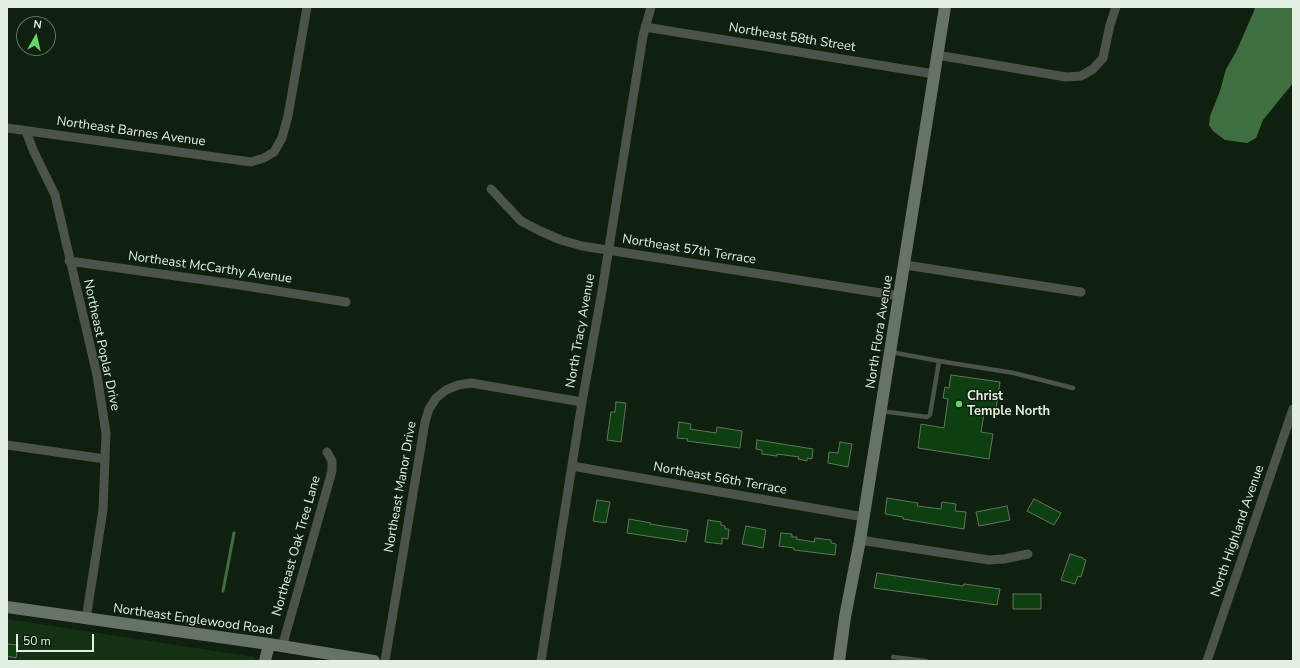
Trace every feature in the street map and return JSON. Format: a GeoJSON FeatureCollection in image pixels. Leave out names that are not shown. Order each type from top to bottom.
{"type":"FeatureCollection","features":[{"type":"Feature","properties":{"kind":"street","name":"Northeast Barnes Avenue"},"geometry":{"type":"LineString","coordinates":[[7,128],[251,162],[264,158],[274,152],[282,138],[288,116],[307,7]]}},
{"type":"Feature","properties":{"kind":"street","name":"North Tracy Avenue"},"geometry":{"type":"LineString","coordinates":[[541,661],[582,402],[645,27],[651,7]]}},
{"type":"Feature","properties":{"kind":"street","name":"North Flora Avenue"},"geometry":{"type":"LineString","coordinates":[[839,661],[845,617],[864,517],[900,296],[945,7]]}},
{"type":"Feature","properties":{"kind":"street"},"geometry":{"type":"LineString","coordinates":[[937,56],[1066,77],[1081,76],[1099,64],[1103,58],[1110,25],[1116,7]]}},
{"type":"Feature","properties":{"kind":"street","name":"Northeast 58th Street"},"geometry":{"type":"LineString","coordinates":[[645,27],[934,74]]}},
{"type":"Feature","properties":{"kind":"street","name":"Northeast Poplar Drive"},"geometry":{"type":"LineString","coordinates":[[26,131],[33,150],[55,195],[97,375],[106,433],[103,510],[86,619]]}},
{"type":"Feature","properties":{"kind":"street","name":"Northeast 57th Terrace"},"geometry":{"type":"LineString","coordinates":[[491,190],[521,221],[561,240],[582,246],[900,296]]}},
{"type":"Feature","properties":{"kind":"street","name":"Northeast McCarthy Avenue"},"geometry":{"type":"LineString","coordinates":[[70,261],[233,284],[346,302]]}},
{"type":"Feature","properties":{"kind":"street"},"geometry":{"type":"LineString","coordinates":[[905,264],[1081,292]]}},
{"type":"Feature","properties":{"kind":"street","name":"Northeast Manor Drive"},"geometry":{"type":"LineString","coordinates":[[385,661],[425,422],[429,409],[436,398],[446,390],[458,385],[471,384],[582,402]]}},
{"type":"Feature","properties":{"kind":"street","name":"North Highland Avenue"},"geometry":{"type":"LineString","coordinates":[[1207,661],[1293,409]]}},
{"type":"Feature","properties":{"kind":"street"},"geometry":{"type":"LineString","coordinates":[[7,444],[105,459]]}},
{"type":"Feature","properties":{"kind":"street","name":"Northeast Oak Tree Lane"},"geometry":{"type":"LineString","coordinates":[[282,647],[332,471],[332,461],[327,452]]}},
{"type":"Feature","properties":{"kind":"street","name":"Northeast 56th Terrace"},"geometry":{"type":"LineString","coordinates":[[572,466],[864,517]]}},
{"type":"Feature","properties":{"kind":"street"},"geometry":{"type":"LineString","coordinates":[[860,540],[989,560],[1004,559],[1028,554]]}},
{"type":"Feature","properties":{"kind":"street","name":"Northeast Englewood Road"},"geometry":{"type":"LineString","coordinates":[[7,607],[269,644],[374,661]]}},
{"type":"Feature","properties":{"kind":"street"},"geometry":{"type":"LineString","coordinates":[[265,661],[269,644]]}},
{"type":"Feature","properties":{"kind":"lane"},"geometry":{"type":"LineString","coordinates":[[890,352],[1014,373],[1073,388]]}},
{"type":"Feature","properties":{"kind":"lane"},"geometry":{"type":"LineString","coordinates":[[881,411],[927,418],[930,415],[939,361]]}},
{"type":"Feature","properties":{"kind":"lane"},"geometry":{"type":"LineString","coordinates":[[893,657],[926,661]]}},
{"type":"Feature","properties":{"kind":"shaded area"},"geometry":{"type":"Polygon","coordinates":[[[1255,7],[1293,7],[1293,83],[1263,120],[1256,138],[1247,143],[1225,140],[1213,131],[1209,125],[1210,116],[1220,91],[1226,69],[1236,52],[1255,7]]]}},
{"type":"Feature","properties":{"kind":"shaded area"},"geometry":{"type":"Polygon","coordinates":[[[7,619],[254,657],[255,661],[7,661],[7,619]]]}},
{"type":"Feature","properties":{"kind":"building"},"geometry":{"type":"Polygon","coordinates":[[[951,375],[1000,382],[995,416],[984,414],[981,432],[993,434],[989,459],[918,448],[921,424],[944,428],[948,399],[943,398],[945,387],[949,388],[951,375]]]}},
{"type":"Feature","properties":{"kind":"building"},"geometry":{"type":"Polygon","coordinates":[[[616,402],[626,403],[621,442],[607,440],[611,412],[615,412],[616,402]]]}},
{"type":"Feature","properties":{"kind":"building"},"geometry":{"type":"Polygon","coordinates":[[[679,422],[691,424],[690,429],[716,433],[717,427],[742,431],[740,448],[687,441],[688,439],[677,438],[679,422]]]}},
{"type":"Feature","properties":{"kind":"building"},"geometry":{"type":"Polygon","coordinates":[[[757,440],[813,449],[812,459],[807,458],[807,461],[798,459],[799,457],[777,454],[777,456],[762,454],[762,450],[756,449],[757,440]]]}},
{"type":"Feature","properties":{"kind":"building"},"geometry":{"type":"Polygon","coordinates":[[[840,442],[852,444],[848,467],[828,463],[829,452],[838,453],[840,442]]]}},
{"type":"Feature","properties":{"kind":"building"},"geometry":{"type":"Polygon","coordinates":[[[887,498],[918,503],[917,506],[941,509],[942,502],[956,504],[955,511],[966,512],[964,529],[903,519],[903,517],[885,514],[887,498]]]}},
{"type":"Feature","properties":{"kind":"building"},"geometry":{"type":"Polygon","coordinates":[[[1034,499],[1061,513],[1054,525],[1027,511],[1034,499]]]}},
{"type":"Feature","properties":{"kind":"building"},"geometry":{"type":"Polygon","coordinates":[[[597,500],[610,502],[606,523],[593,521],[597,500]]]}},
{"type":"Feature","properties":{"kind":"building"},"geometry":{"type":"Polygon","coordinates":[[[1007,506],[1010,520],[979,526],[976,512],[1007,506]]]}},
{"type":"Feature","properties":{"kind":"building"},"geometry":{"type":"Polygon","coordinates":[[[629,519],[688,530],[686,542],[627,533],[629,519]]]}},
{"type":"Feature","properties":{"kind":"building"},"geometry":{"type":"Polygon","coordinates":[[[708,520],[721,522],[721,525],[725,526],[725,529],[729,529],[728,539],[722,538],[722,544],[705,542],[708,520]]]}},
{"type":"Feature","properties":{"kind":"building"},"geometry":{"type":"Polygon","coordinates":[[[746,526],[766,530],[763,548],[742,544],[746,526]]]}},
{"type":"Feature","properties":{"kind":"building"},"geometry":{"type":"Polygon","coordinates":[[[781,533],[792,534],[792,537],[797,537],[796,539],[814,542],[815,538],[831,540],[831,543],[836,544],[835,555],[794,550],[794,548],[779,546],[781,533]]]}},
{"type":"Feature","properties":{"kind":"building"},"geometry":{"type":"Polygon","coordinates":[[[1070,554],[1086,560],[1081,577],[1078,576],[1075,584],[1061,580],[1070,554]]]}},
{"type":"Feature","properties":{"kind":"building"},"geometry":{"type":"Polygon","coordinates":[[[877,573],[963,586],[964,584],[1000,589],[997,605],[874,588],[877,573]]]}},
{"type":"Feature","properties":{"kind":"building"},"geometry":{"type":"Polygon","coordinates":[[[1013,594],[1041,594],[1041,609],[1013,609],[1013,594]]]}},
{"type":"Feature","properties":{"kind":"building"},"geometry":{"type":"Polygon","coordinates":[[[7,644],[18,645],[16,658],[7,656],[7,644]]]}},
{"type":"Feature","properties":{"kind":"waterway"},"geometry":{"type":"LineString","coordinates":[[223,591],[234,533]]}},
{"type":"Feature","properties":{"kind":"place","name":"Christ Temple North"},"geometry":{"type":"Point","coordinates":[959,404]}}]}
